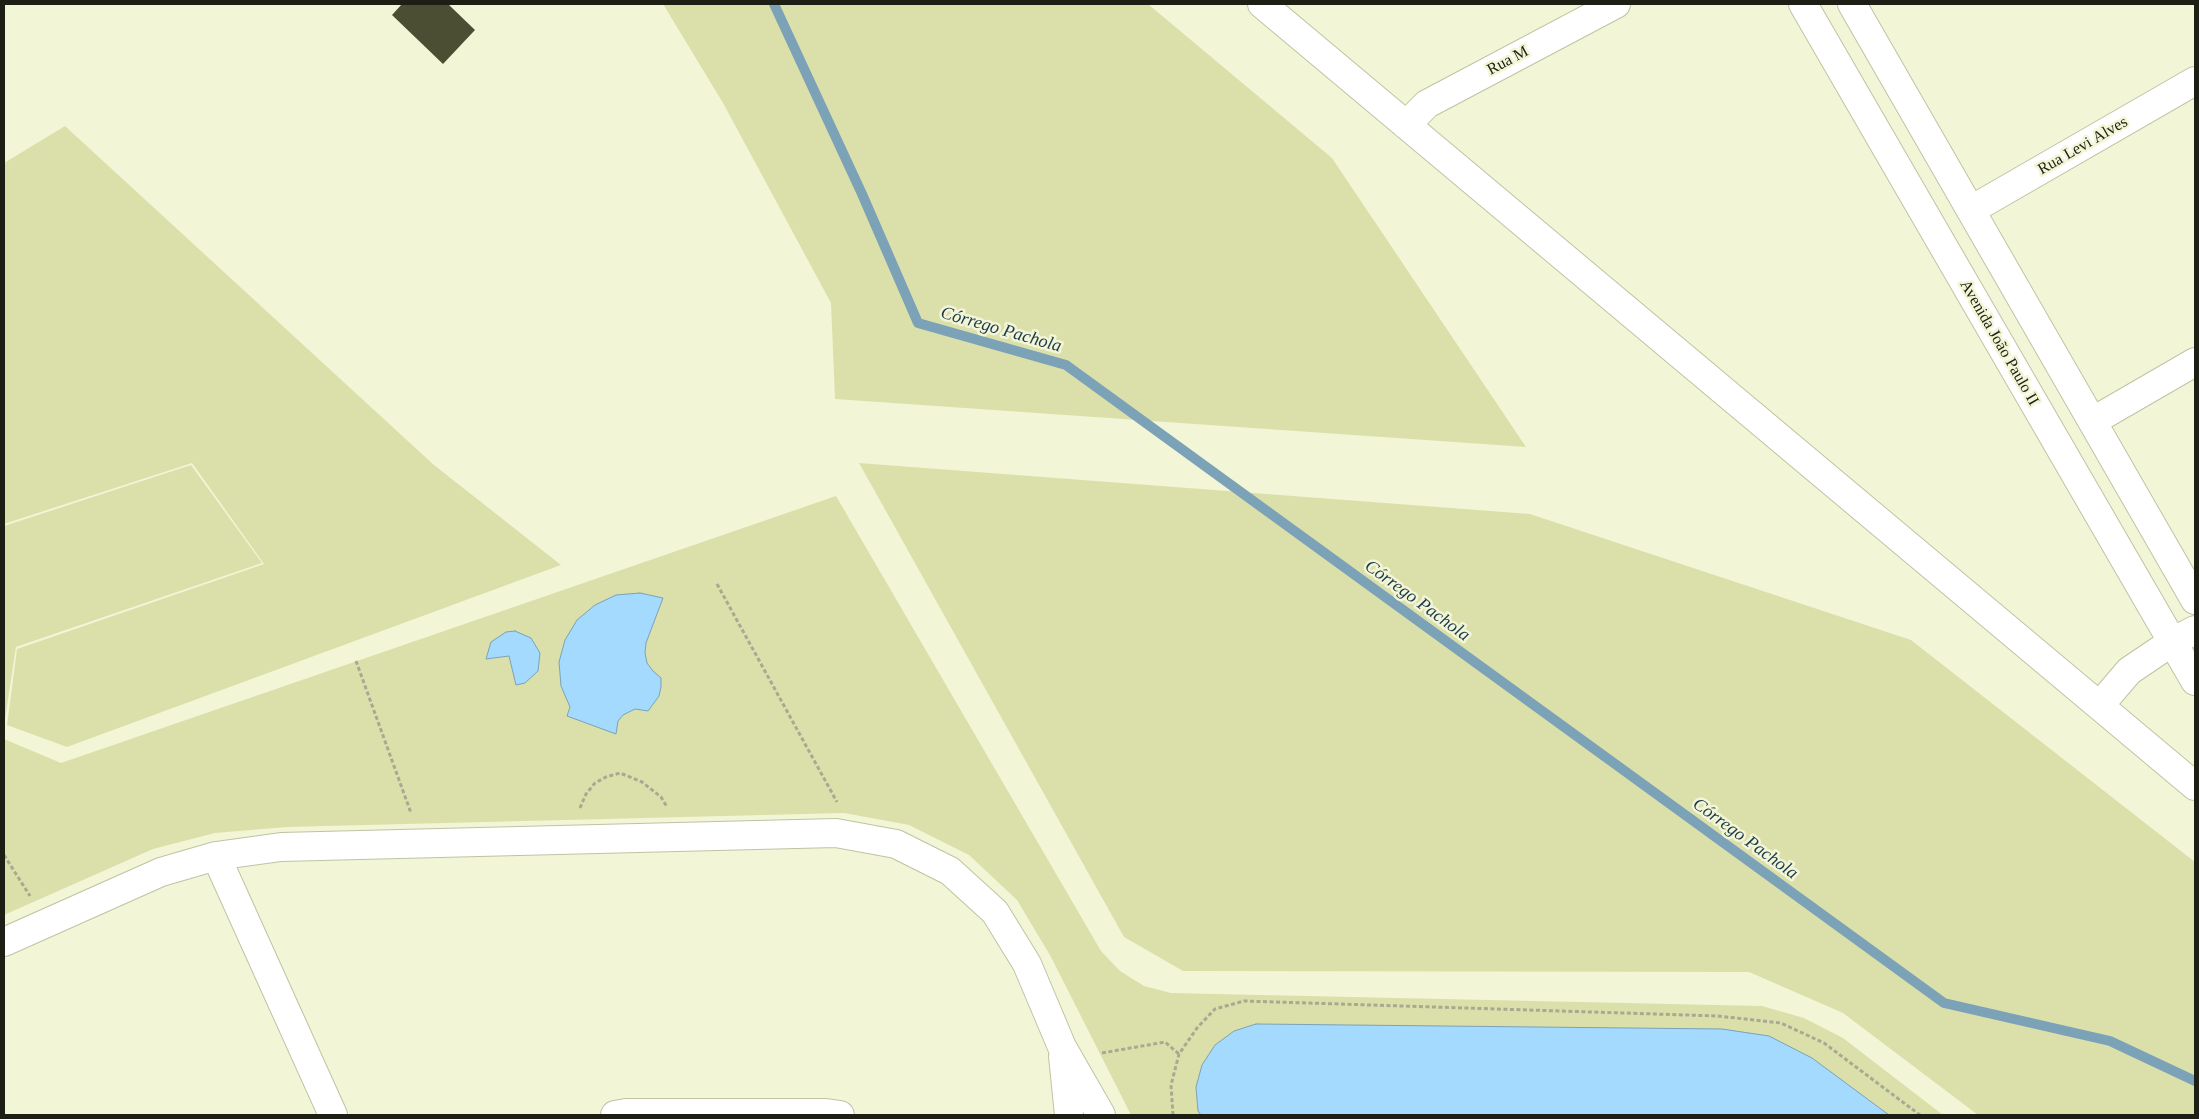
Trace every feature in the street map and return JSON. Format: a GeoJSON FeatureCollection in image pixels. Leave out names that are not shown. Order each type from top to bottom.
{"type":"FeatureCollection","features":[{"type":"Feature","properties":{"kind":"street"},"geometry":{"type":"LineString","coordinates":[[1262,4],[2195,786]]}},
{"type":"Feature","properties":{"kind":"street","name":"Rua M"},"geometry":{"type":"LineString","coordinates":[[1406,125],[1427,104],[1616,4]]}},
{"type":"Feature","properties":{"kind":"street","name":"Avenida João Paulo II"},"geometry":{"type":"LineString","coordinates":[[1803,4],[1933,228],[2184,636],[2195,682]]}},
{"type":"Feature","properties":{"kind":"street"},"geometry":{"type":"LineString","coordinates":[[1852,4],[2195,600]]}},
{"type":"Feature","properties":{"kind":"street","name":"Rua Levi Alves"},"geometry":{"type":"LineString","coordinates":[[1933,228],[1971,210],[2195,81]]}},
{"type":"Feature","properties":{"kind":"street"},"geometry":{"type":"LineString","coordinates":[[2093,421],[2195,362]]}},
{"type":"Feature","properties":{"kind":"street"},"geometry":{"type":"LineString","coordinates":[[2100,705],[2129,671],[2184,636]]}},
{"type":"Feature","properties":{"kind":"street"},"geometry":{"type":"LineString","coordinates":[[4,942],[160,872],[216,856],[281,847],[836,833],[896,844],[950,871],[995,912],[1027,964],[1062,1047],[1101,1115]]}},
{"type":"Feature","properties":{"kind":"street"},"geometry":{"type":"LineString","coordinates":[[216,856],[333,1115]]}},
{"type":"Feature","properties":{"kind":"street"},"geometry":{"type":"LineString","coordinates":[[1062,1047],[1069,1115]]}},
{"type":"Feature","properties":{"kind":"street"},"geometry":{"type":"LineString","coordinates":[[615,1115],[626,1113],[806,1113],[840,1115]]}},
{"type":"Feature","properties":{"kind":"path"},"geometry":{"type":"LineString","coordinates":[[717,584],[839,805]]}},
{"type":"Feature","properties":{"kind":"path"},"geometry":{"type":"LineString","coordinates":[[356,661],[412,815]]}},
{"type":"Feature","properties":{"kind":"path"},"geometry":{"type":"LineString","coordinates":[[580,813],[586,794],[595,783],[606,776],[620,773],[642,782],[661,797],[670,811]]}},
{"type":"Feature","properties":{"kind":"path"},"geometry":{"type":"LineString","coordinates":[[4,855],[34,902]]}},
{"type":"Feature","properties":{"kind":"path"},"geometry":{"type":"LineString","coordinates":[[1173,1115],[1171,1085],[1178,1054],[1197,1028],[1215,1009],[1244,1001],[1718,1016],[1781,1023],[1824,1043],[1920,1115]]}},
{"type":"Feature","properties":{"kind":"path"},"geometry":{"type":"LineString","coordinates":[[1104,1062],[1099,1053],[1165,1042],[1178,1054]]}},
{"type":"Feature","properties":{"kind":"green space"},"geometry":{"type":"Polygon","coordinates":[[[663,4],[1148,4],[1332,158],[1526,447],[835,399],[831,303],[723,103],[663,4]]]}},
{"type":"Feature","properties":{"kind":"green space"},"geometry":{"type":"Polygon","coordinates":[[[65,126],[434,465],[561,565],[67,747],[7,725],[17,649],[264,564],[192,463],[4,524],[4,163],[65,126]]]}},
{"type":"Feature","properties":{"kind":"green space"},"geometry":{"type":"Polygon","coordinates":[[[859,463],[1530,514],[1911,640],[2195,862],[2195,1115],[1978,1115],[1843,1013],[1749,972],[1183,971],[1124,937],[859,463]]]}},
{"type":"Feature","properties":{"kind":"green space"},"geometry":{"type":"Polygon","coordinates":[[[191,465],[262,563],[16,647],[4,726],[4,526],[191,465]]]}},
{"type":"Feature","properties":{"kind":"green space"},"geometry":{"type":"Polygon","coordinates":[[[836,496],[1101,951],[1120,971],[1144,986],[1171,993],[1762,1006],[1804,1018],[1843,1038],[1943,1115],[1131,1115],[1051,957],[1017,900],[969,855],[909,825],[844,813],[287,827],[215,833],[153,849],[4,915],[4,739],[61,763],[836,496]]]}},
{"type":"Feature","properties":{"kind":"water"},"geometry":{"type":"Polygon","coordinates":[[[640,593],[663,598],[646,643],[645,653],[647,663],[661,678],[659,696],[648,711],[635,709],[623,715],[618,721],[616,734],[567,716],[570,707],[561,686],[559,662],[565,640],[577,620],[595,605],[616,595],[640,593]]]}},
{"type":"Feature","properties":{"kind":"water"},"geometry":{"type":"Polygon","coordinates":[[[515,631],[531,638],[540,653],[538,671],[525,683],[516,685],[509,656],[486,659],[491,642],[506,632],[515,631]]]}},
{"type":"Feature","properties":{"kind":"water"},"geometry":{"type":"Polygon","coordinates":[[[1256,1024],[1722,1029],[1769,1036],[1812,1058],[1889,1115],[1201,1115],[1198,1111],[1196,1087],[1202,1065],[1215,1045],[1234,1031],[1256,1024]]]}},
{"type":"Feature","properties":{"kind":"building"},"geometry":{"type":"Polygon","coordinates":[[[402,4],[448,4],[475,30],[443,64],[392,15],[402,4]]]}},
{"type":"Feature","properties":{"kind":"waterway","name":"Córrego Pachola"},"geometry":{"type":"LineString","coordinates":[[774,4],[862,194],[918,323],[1066,365],[1944,1003],[2110,1041],[2195,1081]]}}]}
